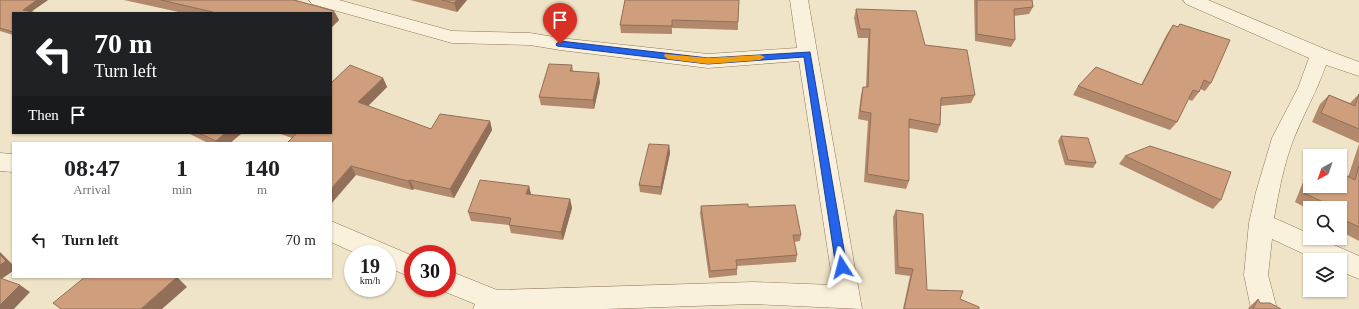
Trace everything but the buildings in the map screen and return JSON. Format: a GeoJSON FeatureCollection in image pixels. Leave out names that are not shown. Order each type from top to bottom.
{"type":"FeatureCollection","features":[{"type":"Feature","properties":{"kind":"street"},"geometry":{"type":"LineString","coordinates":[[318,0],[452,37],[530,39],[560,44],[708,61],[808,54]]}},
{"type":"Feature","properties":{"kind":"street"},"geometry":{"type":"LineString","coordinates":[[456,286],[492,305],[753,293],[848,303],[799,0]]}},
{"type":"Feature","properties":{"kind":"street"},"geometry":{"type":"LineString","coordinates":[[1195,0],[1320,54],[1359,69]]}},
{"type":"Feature","properties":{"kind":"street"},"geometry":{"type":"LineString","coordinates":[[1264,309],[1256,275],[1261,224],[1267,192],[1282,138],[1308,88],[1320,54]]}},
{"type":"Feature","properties":{"kind":"street"},"geometry":{"type":"LineString","coordinates":[[0,162],[12,162]]}},
{"type":"Feature","properties":{"kind":"street"},"geometry":{"type":"LineString","coordinates":[[1261,224],[1359,268]]}},
{"type":"Feature","properties":{"kind":"street"},"geometry":{"type":"LineString","coordinates":[[332,231],[362,245]]}},
{"type":"Feature","properties":{"kind":"slow traffic"},"geometry":{"type":"LineString","coordinates":[[668,56],[708,61],[760,57]]}},
{"type":"Feature","properties":{"kind":"route"},"geometry":{"type":"LineString","coordinates":[[560,44],[708,61],[808,54],[842,267]]}}]}
